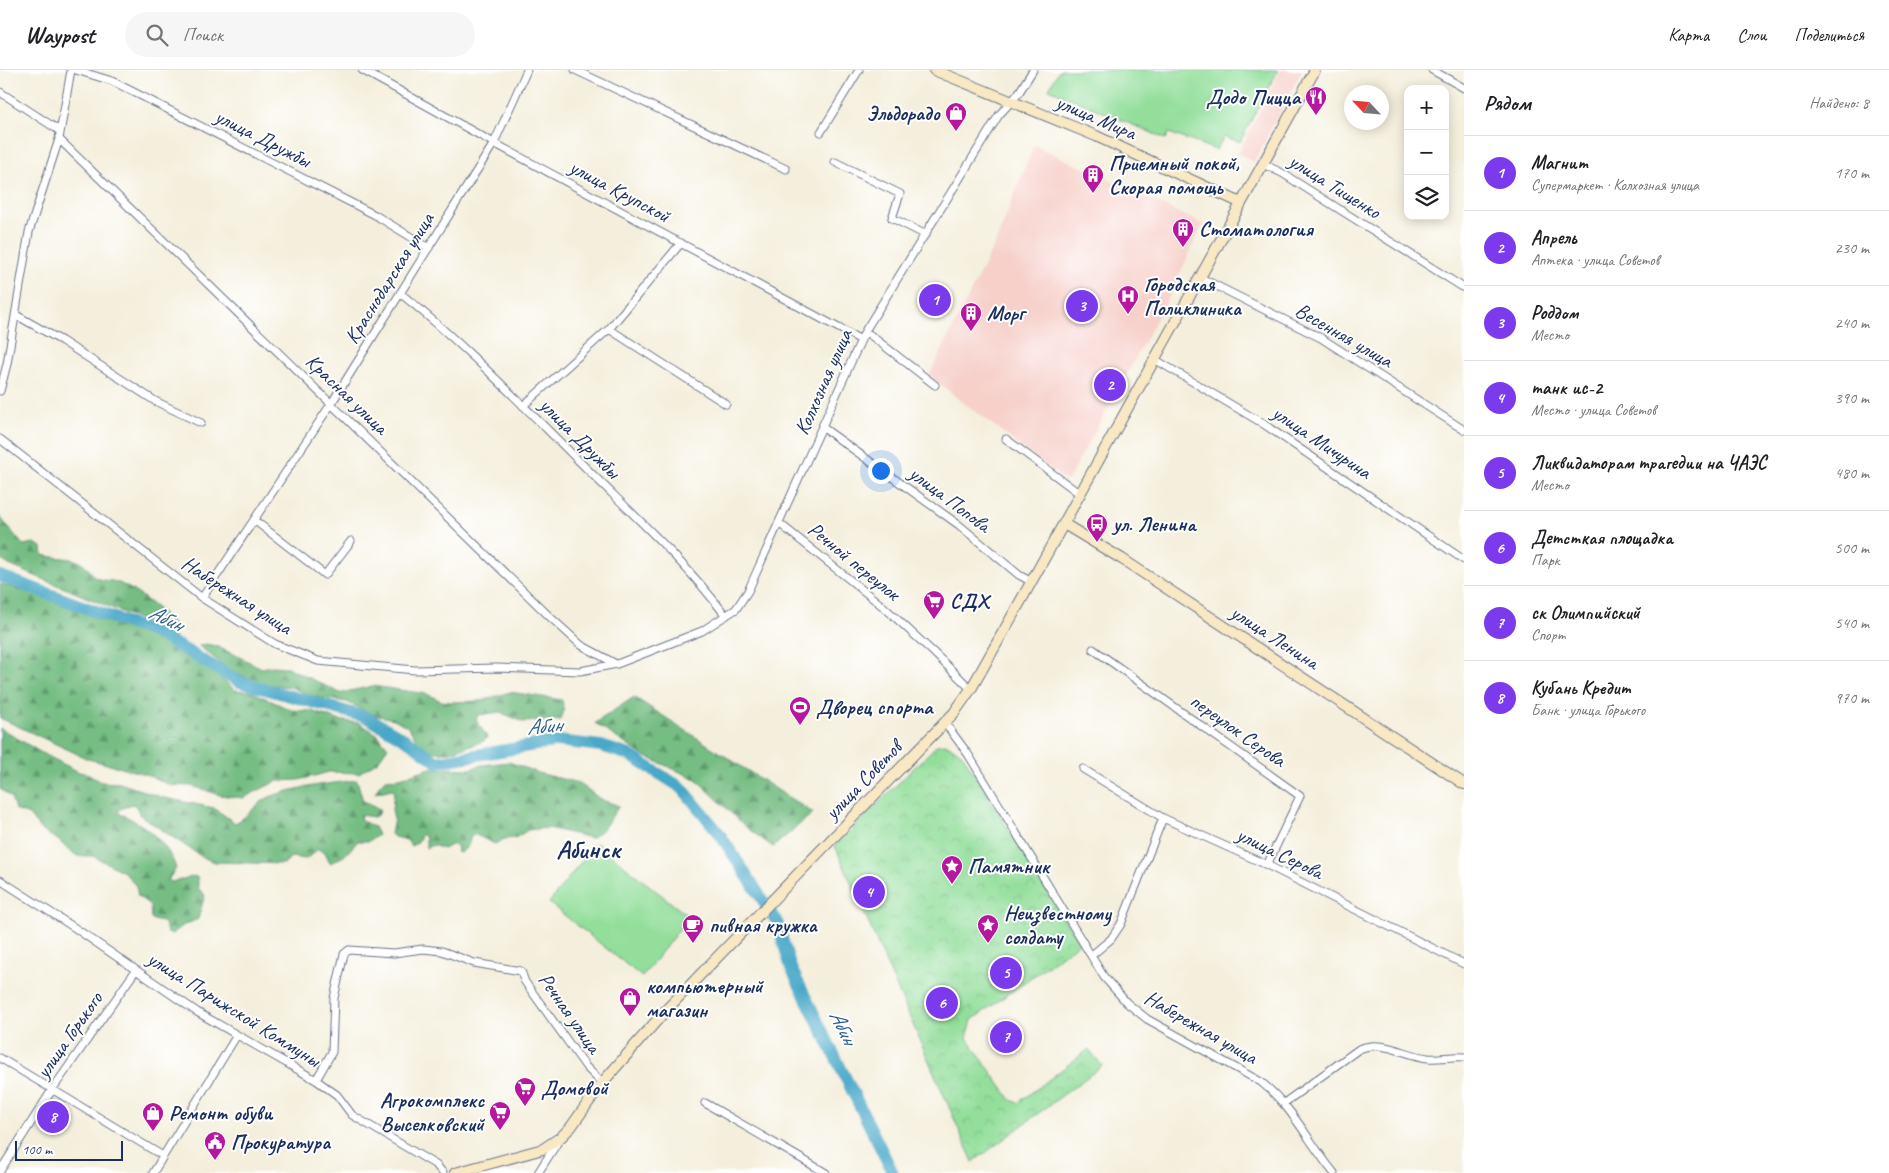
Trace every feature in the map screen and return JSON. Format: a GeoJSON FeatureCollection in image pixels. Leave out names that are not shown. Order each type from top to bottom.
{"type":"FeatureCollection","features":[{"type":"Feature","properties":{"kind":"main road","name":"улица Мира"},"geometry":{"type":"LineString","coordinates":[[934,70],[1096,136],[1241,203]]}},
{"type":"Feature","properties":{"kind":"main road","name":"улица Советов"},"geometry":{"type":"LineString","coordinates":[[455,1173],[543,1149],[561,1137],[602,1083],[746,926],[945,723],[971,689],[1032,582],[1315,70]]}},
{"type":"Feature","properties":{"kind":"main road","name":"улица Ленина"},"geometry":{"type":"LineString","coordinates":[[1064,524],[1122,559],[1464,784]]}},
{"type":"Feature","properties":{"kind":"street"},"geometry":{"type":"LineString","coordinates":[[0,391],[4,363],[16,315],[29,232],[59,139],[71,70]]}},
{"type":"Feature","properties":{"kind":"street","name":"улица Дружбы"},"geometry":{"type":"LineString","coordinates":[[76,70],[112,81],[375,216],[429,248]]}},
{"type":"Feature","properties":{"kind":"street","name":"улица Крупской"},"geometry":{"type":"LineString","coordinates":[[362,70],[861,340]]}},
{"type":"Feature","properties":{"kind":"street","name":"Краснодарская улица"},"geometry":{"type":"LineString","coordinates":[[202,598],[331,404],[494,143],[527,70]]}},
{"type":"Feature","properties":{"kind":"street"},"geometry":{"type":"LineString","coordinates":[[575,70],[786,169]]}},
{"type":"Feature","properties":{"kind":"street"},"geometry":{"type":"LineString","coordinates":[[821,132],[859,70]]}},
{"type":"Feature","properties":{"kind":"street","name":"Колхозная улица"},"geometry":{"type":"LineString","coordinates":[[617,664],[702,631],[736,609],[748,591],[865,331],[999,116],[1012,102],[1034,70]]}},
{"type":"Feature","properties":{"kind":"street"},"geometry":{"type":"LineString","coordinates":[[1432,70],[1464,88]]}},
{"type":"Feature","properties":{"kind":"street"},"geometry":{"type":"LineString","coordinates":[[0,92],[60,131]]}},
{"type":"Feature","properties":{"kind":"street","name":"Красная улица"},"geometry":{"type":"LineString","coordinates":[[59,139],[549,616],[581,645],[617,664]]}},
{"type":"Feature","properties":{"kind":"street"},"geometry":{"type":"LineString","coordinates":[[835,162],[900,194],[892,218],[926,235]]}},
{"type":"Feature","properties":{"kind":"street","name":"улица Тищенко"},"geometry":{"type":"LineString","coordinates":[[1263,164],[1282,173],[1464,288]]}},
{"type":"Feature","properties":{"kind":"street"},"geometry":{"type":"LineString","coordinates":[[523,406],[609,329],[681,243]]}},
{"type":"Feature","properties":{"kind":"street","name":"Весенняя улица"},"geometry":{"type":"LineString","coordinates":[[1201,278],[1321,338],[1464,430]]}},
{"type":"Feature","properties":{"kind":"street","name":"улица Дружбы"},"geometry":{"type":"LineString","coordinates":[[400,293],[442,326],[523,406],[704,587],[726,616]]}},
{"type":"Feature","properties":{"kind":"street"},"geometry":{"type":"LineString","coordinates":[[16,315],[62,341],[154,401],[201,423]]}},
{"type":"Feature","properties":{"kind":"street"},"geometry":{"type":"LineString","coordinates":[[609,329],[726,404]]}},
{"type":"Feature","properties":{"kind":"street"},"geometry":{"type":"LineString","coordinates":[[865,331],[935,385]]}},
{"type":"Feature","properties":{"kind":"street","name":"улица Мичурина"},"geometry":{"type":"LineString","coordinates":[[1156,360],[1262,423],[1464,560]]}},
{"type":"Feature","properties":{"kind":"street","name":"улица Попова"},"geometry":{"type":"LineString","coordinates":[[822,427],[959,525],[1019,575],[1032,582]]}},
{"type":"Feature","properties":{"kind":"street","name":"Набережная улица"},"geometry":{"type":"LineString","coordinates":[[0,439],[202,598],[275,644],[318,661],[415,670],[497,668],[580,671],[617,664]]}},
{"type":"Feature","properties":{"kind":"street"},"geometry":{"type":"LineString","coordinates":[[1006,439],[1080,494]]}},
{"type":"Feature","properties":{"kind":"street"},"geometry":{"type":"LineString","coordinates":[[254,520],[325,575],[351,541]]}},
{"type":"Feature","properties":{"kind":"street","name":"Речной переулок"},"geometry":{"type":"LineString","coordinates":[[779,523],[885,608],[971,689]]}},
{"type":"Feature","properties":{"kind":"street","name":"переулок Серова"},"geometry":{"type":"LineString","coordinates":[[1093,649],[1300,796],[1267,866]]}},
{"type":"Feature","properties":{"kind":"street","name":"Набережная улица"},"geometry":{"type":"LineString","coordinates":[[945,723],[968,754],[1104,976],[1131,1007],[1147,1019],[1261,1082],[1284,1103],[1334,1173]]}},
{"type":"Feature","properties":{"kind":"street","name":"улица Серова"},"geometry":{"type":"LineString","coordinates":[[1084,768],[1163,818],[1267,866],[1464,964]]}},
{"type":"Feature","properties":{"kind":"street"},"geometry":{"type":"LineString","coordinates":[[1092,956],[1111,940],[1121,924],[1163,818]]}},
{"type":"Feature","properties":{"kind":"street","name":"улица Парижской Коммуны"},"geometry":{"type":"LineString","coordinates":[[0,880],[197,1012],[316,1080],[337,1095],[352,1115],[436,1165],[443,1173]]}},
{"type":"Feature","properties":{"kind":"street","name":"Речная улица"},"geometry":{"type":"LineString","coordinates":[[316,1080],[331,1056],[334,998],[344,954],[349,950],[394,953],[423,949],[442,952],[474,963],[521,971],[525,982],[580,1059],[602,1083]]}},
{"type":"Feature","properties":{"kind":"street","name":"улица Горького"},"geometry":{"type":"LineString","coordinates":[[0,1171],[52,1090],[136,970]]}},
{"type":"Feature","properties":{"kind":"street"},"geometry":{"type":"LineString","coordinates":[[153,1173],[237,1035]]}},
{"type":"Feature","properties":{"kind":"street"},"geometry":{"type":"LineString","coordinates":[[1284,1103],[1359,1048],[1367,1045],[1380,1045],[1431,1058],[1464,1057]]}},
{"type":"Feature","properties":{"kind":"street"},"geometry":{"type":"LineString","coordinates":[[0,1058],[163,1156]]}},
{"type":"Feature","properties":{"kind":"street"},"geometry":{"type":"LineString","coordinates":[[705,1103],[826,1173]]}},
{"type":"Feature","properties":{"kind":"street"},"geometry":{"type":"LineString","coordinates":[[538,1173],[561,1137]]}},
{"type":"Feature","properties":{"kind":"shaded area"},"geometry":{"type":"Polygon","coordinates":[[[1281,70],[1302,70],[1254,162],[1238,153],[1281,70]]]}},
{"type":"Feature","properties":{"kind":"shaded area"},"geometry":{"type":"Polygon","coordinates":[[[1034,145],[1203,224],[1172,291],[1067,482],[929,376],[997,239],[1034,145]]]}},
{"type":"Feature","properties":{"kind":"green space"},"geometry":{"type":"Polygon","coordinates":[[[1059,70],[1278,70],[1240,142],[1224,137],[1216,150],[1169,133],[1166,139],[1049,89],[1059,70]]]}},
{"type":"Feature","properties":{"kind":"green space"},"geometry":{"type":"Polygon","coordinates":[[[0,517],[23,545],[34,543],[42,547],[43,555],[79,561],[97,578],[116,582],[139,594],[174,625],[160,622],[153,614],[146,622],[9,565],[0,559],[0,517]]]}},
{"type":"Feature","properties":{"kind":"green space"},"geometry":{"type":"Polygon","coordinates":[[[0,584],[38,595],[154,638],[203,662],[235,690],[252,692],[291,710],[311,711],[338,720],[359,723],[377,734],[388,747],[378,761],[359,773],[329,772],[299,780],[277,781],[243,798],[220,795],[192,786],[170,785],[145,774],[88,759],[0,718],[0,584]]]}},
{"type":"Feature","properties":{"kind":"green space"},"geometry":{"type":"Polygon","coordinates":[[[206,644],[216,646],[262,668],[272,666],[287,667],[340,693],[373,686],[427,694],[441,701],[451,702],[481,701],[510,692],[562,700],[564,711],[560,720],[523,722],[500,712],[478,715],[476,720],[487,737],[484,741],[450,752],[433,752],[419,743],[408,727],[394,719],[374,715],[347,702],[310,696],[291,687],[260,684],[228,669],[199,646],[206,644]]]}},
{"type":"Feature","properties":{"kind":"green space"},"geometry":{"type":"Polygon","coordinates":[[[634,697],[813,813],[773,847],[747,828],[696,779],[642,755],[595,723],[634,697]]]}},
{"type":"Feature","properties":{"kind":"green space"},"geometry":{"type":"Polygon","coordinates":[[[0,728],[40,752],[79,772],[89,774],[101,782],[120,783],[161,797],[214,808],[235,823],[245,817],[262,801],[272,796],[303,788],[357,780],[363,801],[380,809],[379,814],[374,817],[360,815],[361,820],[374,827],[378,835],[369,841],[358,841],[344,856],[330,863],[326,854],[318,849],[306,859],[291,857],[284,864],[215,862],[202,857],[140,815],[136,806],[132,804],[118,810],[120,814],[146,828],[167,850],[176,868],[168,880],[172,882],[194,876],[198,878],[198,888],[205,895],[198,919],[184,925],[172,934],[167,933],[164,923],[151,919],[150,905],[138,896],[136,886],[124,872],[93,856],[78,856],[69,851],[58,840],[41,830],[29,815],[15,810],[11,797],[0,789],[0,728]]]}},
{"type":"Feature","properties":{"kind":"green space"},"geometry":{"type":"Polygon","coordinates":[[[945,744],[959,751],[964,757],[1079,943],[972,1020],[967,1038],[1011,1100],[1018,1103],[1089,1049],[1102,1066],[973,1162],[835,846],[937,745],[945,744]]]}},
{"type":"Feature","properties":{"kind":"green space"},"geometry":{"type":"Polygon","coordinates":[[[509,762],[538,773],[579,783],[600,799],[619,806],[603,829],[591,838],[548,828],[528,830],[515,838],[505,839],[495,844],[474,834],[471,836],[468,846],[461,853],[457,852],[458,848],[453,844],[443,849],[433,845],[426,848],[426,838],[422,834],[417,843],[411,846],[407,840],[394,837],[391,834],[394,819],[392,809],[394,792],[392,789],[375,793],[385,779],[400,778],[430,768],[471,769],[481,765],[509,762]]]}},
{"type":"Feature","properties":{"kind":"green space"},"geometry":{"type":"Polygon","coordinates":[[[596,843],[689,917],[642,977],[549,903],[596,843]]]}},
{"type":"Feature","properties":{"kind":"waterway","name":"Абин"},"geometry":{"type":"LineString","coordinates":[[0,576],[158,634],[240,682],[366,717],[408,741],[437,762],[558,741],[601,746],[629,755],[682,788],[719,833],[777,922],[791,968],[893,1173]]}},
{"type":"Feature","properties":{"kind":"place","name":"Додо Пицца"},"geometry":{"type":"Point","coordinates":[1316,116]}},
{"type":"Feature","properties":{"kind":"place","name":"Эльдорадо"},"geometry":{"type":"Point","coordinates":[956,132]}},
{"type":"Feature","properties":{"kind":"place","name":"Приемный покой, Скорая помощь"},"geometry":{"type":"Point","coordinates":[1093,194]}},
{"type":"Feature","properties":{"kind":"place","name":"Стоматология"},"geometry":{"type":"Point","coordinates":[1183,248]}},
{"type":"Feature","properties":{"kind":"place","name":"Магнит"},"geometry":{"type":"Point","coordinates":[935,300]}},
{"type":"Feature","properties":{"kind":"place","name":"Роддом"},"geometry":{"type":"Point","coordinates":[1082,306]}},
{"type":"Feature","properties":{"kind":"place","name":"Городская Поликлиника"},"geometry":{"type":"Point","coordinates":[1128,315]}},
{"type":"Feature","properties":{"kind":"place","name":"Морг"},"geometry":{"type":"Point","coordinates":[971,332]}},
{"type":"Feature","properties":{"kind":"place","name":"Апрель"},"geometry":{"type":"Point","coordinates":[1110,385]}},
{"type":"Feature","properties":{"kind":"place","name":"ул. Ленина"},"geometry":{"type":"Point","coordinates":[1097,543]}},
{"type":"Feature","properties":{"kind":"place","name":"СДХ"},"geometry":{"type":"Point","coordinates":[934,620]}},
{"type":"Feature","properties":{"kind":"place","name":"Дворец спорта"},"geometry":{"type":"Point","coordinates":[800,726]}},
{"type":"Feature","properties":{"kind":"place","name":"Памятник"},"geometry":{"type":"Point","coordinates":[952,885]}},
{"type":"Feature","properties":{"kind":"place","name":"танк ис-2"},"geometry":{"type":"Point","coordinates":[869,892]}},
{"type":"Feature","properties":{"kind":"place","name":"пивная кружка"},"geometry":{"type":"Point","coordinates":[693,944]}},
{"type":"Feature","properties":{"kind":"place","name":"Неизвестному солдату"},"geometry":{"type":"Point","coordinates":[988,944]}},
{"type":"Feature","properties":{"kind":"place","name":"Ликвидаторам трагедии на ЧАЭС"},"geometry":{"type":"Point","coordinates":[1006,973]}},
{"type":"Feature","properties":{"kind":"place","name":"Детсткая площадка"},"geometry":{"type":"Point","coordinates":[942,1003]}},
{"type":"Feature","properties":{"kind":"place","name":"компьютерный магазин"},"geometry":{"type":"Point","coordinates":[630,1017]}},
{"type":"Feature","properties":{"kind":"place","name":"ск Олимпийский"},"geometry":{"type":"Point","coordinates":[1006,1037]}},
{"type":"Feature","properties":{"kind":"place","name":"Домовой"},"geometry":{"type":"Point","coordinates":[525,1107]}},
{"type":"Feature","properties":{"kind":"place","name":"Кубань Кредит"},"geometry":{"type":"Point","coordinates":[53,1117]}},
{"type":"Feature","properties":{"kind":"place","name":"Агрокомплекс Выселковский"},"geometry":{"type":"Point","coordinates":[500,1131]}},
{"type":"Feature","properties":{"kind":"place","name":"Ремонт обуви"},"geometry":{"type":"Point","coordinates":[153,1132]}},
{"type":"Feature","properties":{"kind":"place","name":"Прокуратура"},"geometry":{"type":"Point","coordinates":[215,1161]}},
{"type":"Feature","properties":{"kind":"district","name":"Абинск"},"geometry":{"type":"Point","coordinates":[588,849]}}]}
